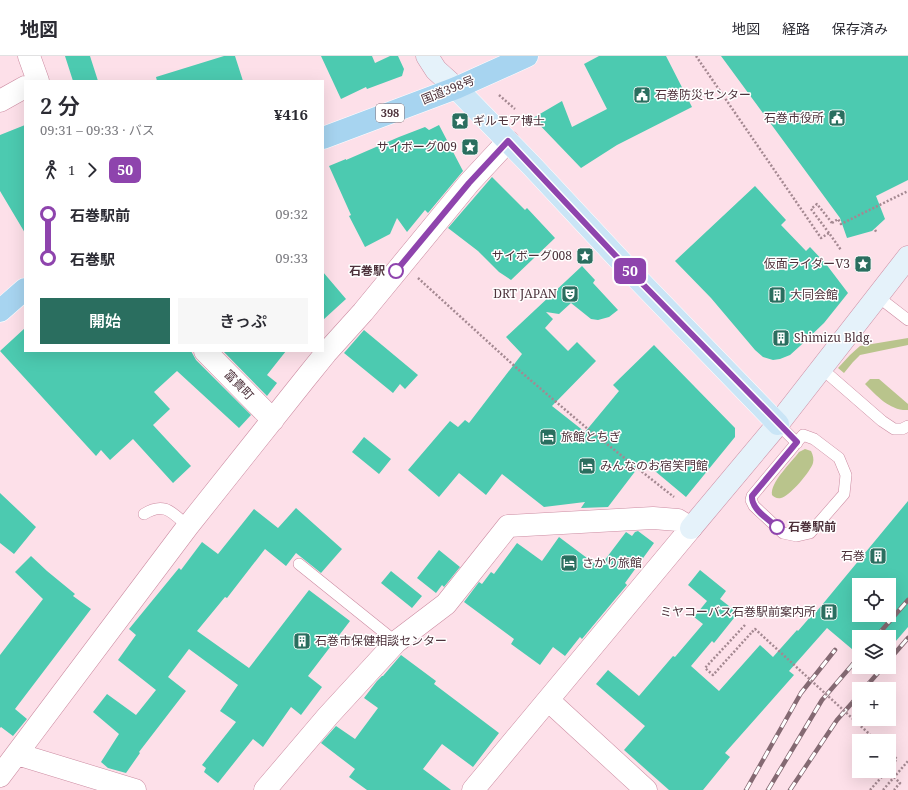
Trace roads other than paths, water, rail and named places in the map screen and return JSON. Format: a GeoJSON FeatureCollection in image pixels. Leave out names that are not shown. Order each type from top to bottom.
{"type":"FeatureCollection","features":[{"type":"Feature","properties":{"kind":"highway","name":"国道398号"},"geometry":{"type":"LineString","coordinates":[[324,138],[456,88],[527,56]]}},
{"type":"Feature","properties":{"kind":"highway"},"geometry":{"type":"LineString","coordinates":[[0,311],[24,290]]}},
{"type":"Feature","properties":{"kind":"main road"},"geometry":{"type":"LineString","coordinates":[[456,88],[778,424]]}},
{"type":"Feature","properties":{"kind":"street"},"geometry":{"type":"LineString","coordinates":[[29,56],[34,80]]}},
{"type":"Feature","properties":{"kind":"street"},"geometry":{"type":"LineString","coordinates":[[427,56],[436,70],[456,88]]}},
{"type":"Feature","properties":{"kind":"street"},"geometry":{"type":"LineString","coordinates":[[0,101],[24,88]]}},
{"type":"Feature","properties":{"kind":"street"},"geometry":{"type":"LineString","coordinates":[[0,776],[188,526],[326,354],[469,183],[508,141]]}},
{"type":"Feature","properties":{"kind":"street"},"geometry":{"type":"LineString","coordinates":[[473,790],[778,424],[908,257]]}},
{"type":"Feature","properties":{"kind":"street","name":"富貴町"},"geometry":{"type":"LineString","coordinates":[[206,352],[273,420]]}},
{"type":"Feature","properties":{"kind":"street"},"geometry":{"type":"LineString","coordinates":[[266,790],[328,716],[396,642],[446,604],[508,526],[653,518],[678,520],[691,528]]}},
{"type":"Feature","properties":{"kind":"street"},"geometry":{"type":"LineString","coordinates":[[548,700],[646,790]]}},
{"type":"Feature","properties":{"kind":"street"},"geometry":{"type":"LineString","coordinates":[[17,754],[135,790]]}},
{"type":"Feature","properties":{"kind":"lane"},"geometry":{"type":"LineString","coordinates":[[877,296],[908,320]]}},
{"type":"Feature","properties":{"kind":"lane"},"geometry":{"type":"LineString","coordinates":[[821,368],[894,429],[902,429],[908,426]]}},
{"type":"Feature","properties":{"kind":"lane"},"geometry":{"type":"LineString","coordinates":[[778,424],[797,442]]}},
{"type":"Feature","properties":{"kind":"lane"},"geometry":{"type":"LineString","coordinates":[[803,435],[814,439],[839,458],[846,475],[844,494],[810,534],[797,536],[783,533],[754,506],[751,500],[752,496],[797,442],[803,435]]}},
{"type":"Feature","properties":{"kind":"lane"},"geometry":{"type":"LineString","coordinates":[[144,514],[154,508],[167,509],[188,526]]}},
{"type":"Feature","properties":{"kind":"lane"},"geometry":{"type":"LineString","coordinates":[[299,564],[396,642]]}},
{"type":"Feature","properties":{"kind":"railway"},"geometry":{"type":"LineString","coordinates":[[882,630],[908,600]]}},
{"type":"Feature","properties":{"kind":"railway"},"geometry":{"type":"LineString","coordinates":[[896,652],[908,638]]}},
{"type":"Feature","properties":{"kind":"railway"},"geometry":{"type":"LineString","coordinates":[[746,790],[801,693],[835,650]]}},
{"type":"Feature","properties":{"kind":"railway"},"geometry":{"type":"LineString","coordinates":[[768,790],[822,700],[852,665]]}},
{"type":"Feature","properties":{"kind":"railway"},"geometry":{"type":"LineString","coordinates":[[870,682],[877,674]]}},
{"type":"Feature","properties":{"kind":"railway"},"geometry":{"type":"LineString","coordinates":[[790,790],[837,720],[852,703]]}},
{"type":"Feature","properties":{"kind":"place","name":"石巻防災センター"},"geometry":{"type":"Point","coordinates":[642,95]}},
{"type":"Feature","properties":{"kind":"place","name":"石巻市役所"},"geometry":{"type":"Point","coordinates":[837,118]}},
{"type":"Feature","properties":{"kind":"place","name":"ギルモア博士"},"geometry":{"type":"Point","coordinates":[460,121]}},
{"type":"Feature","properties":{"kind":"place","name":"サイボーグ009"},"geometry":{"type":"Point","coordinates":[470,147]}},
{"type":"Feature","properties":{"kind":"place","name":"サイボーグ008"},"geometry":{"type":"Point","coordinates":[585,256]}},
{"type":"Feature","properties":{"kind":"place","name":"仮面ライダーV3"},"geometry":{"type":"Point","coordinates":[863,264]}},
{"type":"Feature","properties":{"kind":"place","name":"石巻駅"},"geometry":{"type":"Point","coordinates":[396,271]}},
{"type":"Feature","properties":{"kind":"place","name":"DRT JAPAN"},"geometry":{"type":"Point","coordinates":[570,294]}},
{"type":"Feature","properties":{"kind":"place","name":"大同会館"},"geometry":{"type":"Point","coordinates":[777,295]}},
{"type":"Feature","properties":{"kind":"place","name":"Shimizu Bldg."},"geometry":{"type":"Point","coordinates":[781,338]}},
{"type":"Feature","properties":{"kind":"place","name":"旅館とちぎ"},"geometry":{"type":"Point","coordinates":[548,437]}},
{"type":"Feature","properties":{"kind":"place","name":"みんなのお宿笑門館"},"geometry":{"type":"Point","coordinates":[587,466]}},
{"type":"Feature","properties":{"kind":"place","name":"石巻駅前"},"geometry":{"type":"Point","coordinates":[777,527]}},
{"type":"Feature","properties":{"kind":"place","name":"石巻"},"geometry":{"type":"Point","coordinates":[878,556]}},
{"type":"Feature","properties":{"kind":"place","name":"さかり旅館"},"geometry":{"type":"Point","coordinates":[569,563]}},
{"type":"Feature","properties":{"kind":"place","name":"ミヤコーバス石巻駅前案内所"},"geometry":{"type":"Point","coordinates":[829,612]}},
{"type":"Feature","properties":{"kind":"place","name":"石巻市保健相談センター"},"geometry":{"type":"Point","coordinates":[302,641]}}]}
